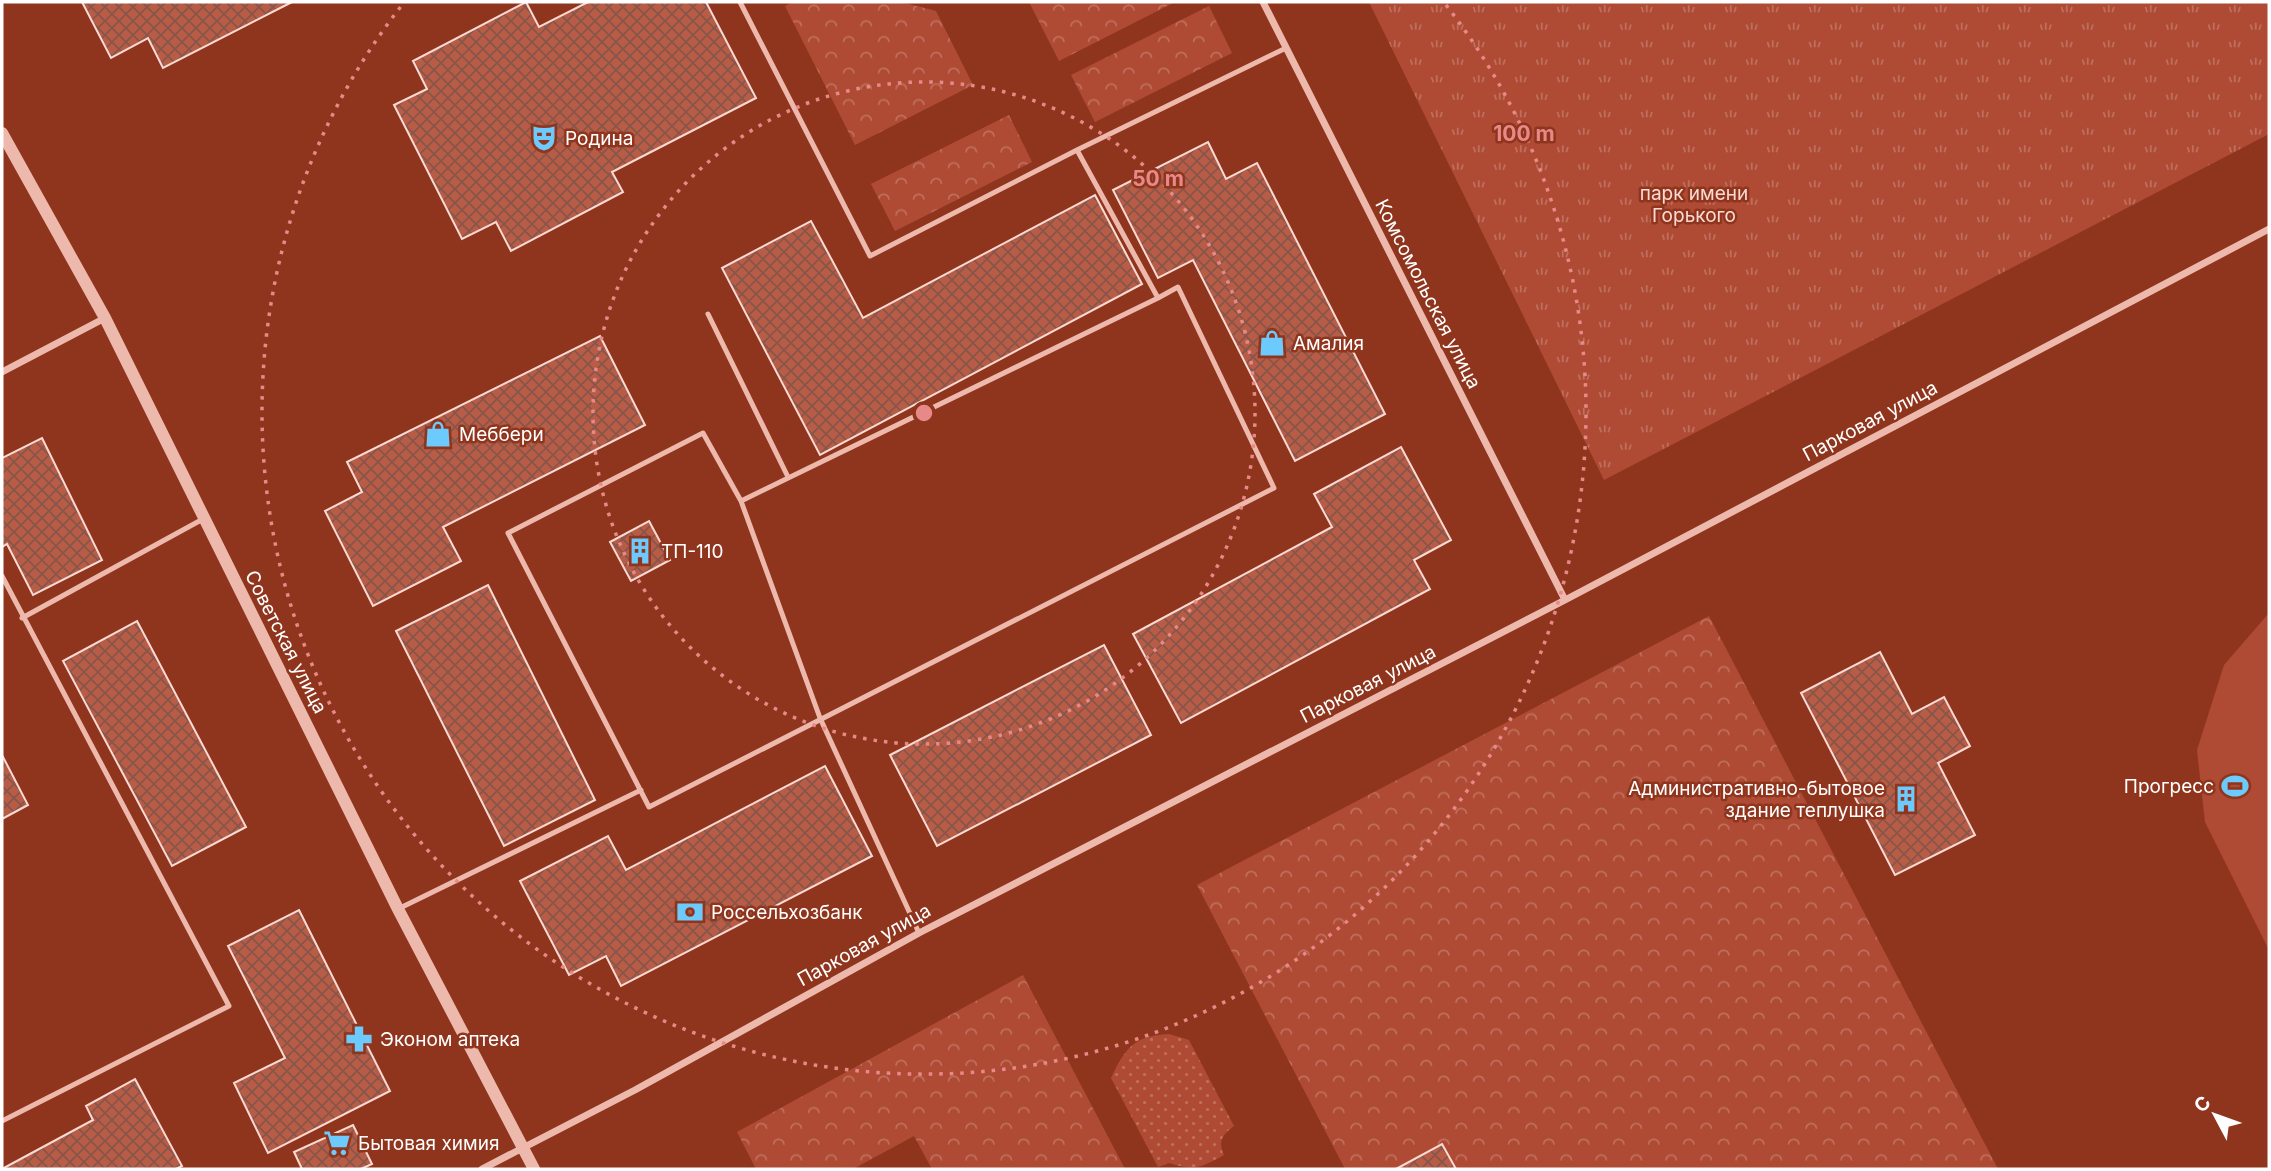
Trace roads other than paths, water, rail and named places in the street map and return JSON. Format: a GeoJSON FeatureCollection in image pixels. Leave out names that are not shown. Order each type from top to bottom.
{"type":"FeatureCollection","features":[{"type":"Feature","properties":{"kind":"street","name":"Комсомольская улица"},"geometry":{"type":"LineString","coordinates":[[1263,2],[1565,600]]}},
{"type":"Feature","properties":{"kind":"street","name":"Советская улица"},"geometry":{"type":"LineString","coordinates":[[2,132],[105,318],[398,909],[534,1169]]}},
{"type":"Feature","properties":{"kind":"street","name":"Парковая улица"},"geometry":{"type":"LineString","coordinates":[[482,1169],[635,1090],[919,933],[1565,600],[2269,229]]}},
{"type":"Feature","properties":{"kind":"street"},"geometry":{"type":"LineString","coordinates":[[2,372],[105,318]]}},
{"type":"Feature","properties":{"kind":"lane"},"geometry":{"type":"LineString","coordinates":[[740,2],[870,256],[1077,150],[1286,48]]}},
{"type":"Feature","properties":{"kind":"lane"},"geometry":{"type":"LineString","coordinates":[[1077,150],[1158,298]]}},
{"type":"Feature","properties":{"kind":"lane"},"geometry":{"type":"LineString","coordinates":[[741,501],[1178,287],[1274,488],[820,718],[649,807],[508,533],[704,433],[741,501],[820,718],[919,933]]}},
{"type":"Feature","properties":{"kind":"lane"},"geometry":{"type":"LineString","coordinates":[[708,314],[788,477]]}},
{"type":"Feature","properties":{"kind":"lane"},"geometry":{"type":"LineString","coordinates":[[22,618],[203,519]]}},
{"type":"Feature","properties":{"kind":"lane"},"geometry":{"type":"LineString","coordinates":[[2,576],[229,1006],[2,1121]]}},
{"type":"Feature","properties":{"kind":"lane"},"geometry":{"type":"LineString","coordinates":[[398,909],[641,790]]}},
{"type":"Feature","properties":{"kind":"place","name":"Родина"},"geometry":{"type":"Point","coordinates":[544,138]}},
{"type":"Feature","properties":{"kind":"place","name":"Амалия"},"geometry":{"type":"Point","coordinates":[1272,343]}},
{"type":"Feature","properties":{"kind":"place","name":"Меббери"},"geometry":{"type":"Point","coordinates":[438,434]}},
{"type":"Feature","properties":{"kind":"place","name":"ТП-110"},"geometry":{"type":"Point","coordinates":[640,551]}},
{"type":"Feature","properties":{"kind":"place","name":"Прогресс"},"geometry":{"type":"Point","coordinates":[2235,786]}},
{"type":"Feature","properties":{"kind":"place","name":"Административно-бытовое здание теплушка"},"geometry":{"type":"Point","coordinates":[1906,799]}},
{"type":"Feature","properties":{"kind":"place","name":"Россельхозбанк"},"geometry":{"type":"Point","coordinates":[690,912]}},
{"type":"Feature","properties":{"kind":"place","name":"Эконом аптека"},"geometry":{"type":"Point","coordinates":[359,1039]}},
{"type":"Feature","properties":{"kind":"place","name":"Бытовая химия"},"geometry":{"type":"Point","coordinates":[337,1143]}},
{"type":"Feature","properties":{"kind":"park label","name":"парк имени Горького"},"geometry":{"type":"Point","coordinates":[1694,204]}}]}
